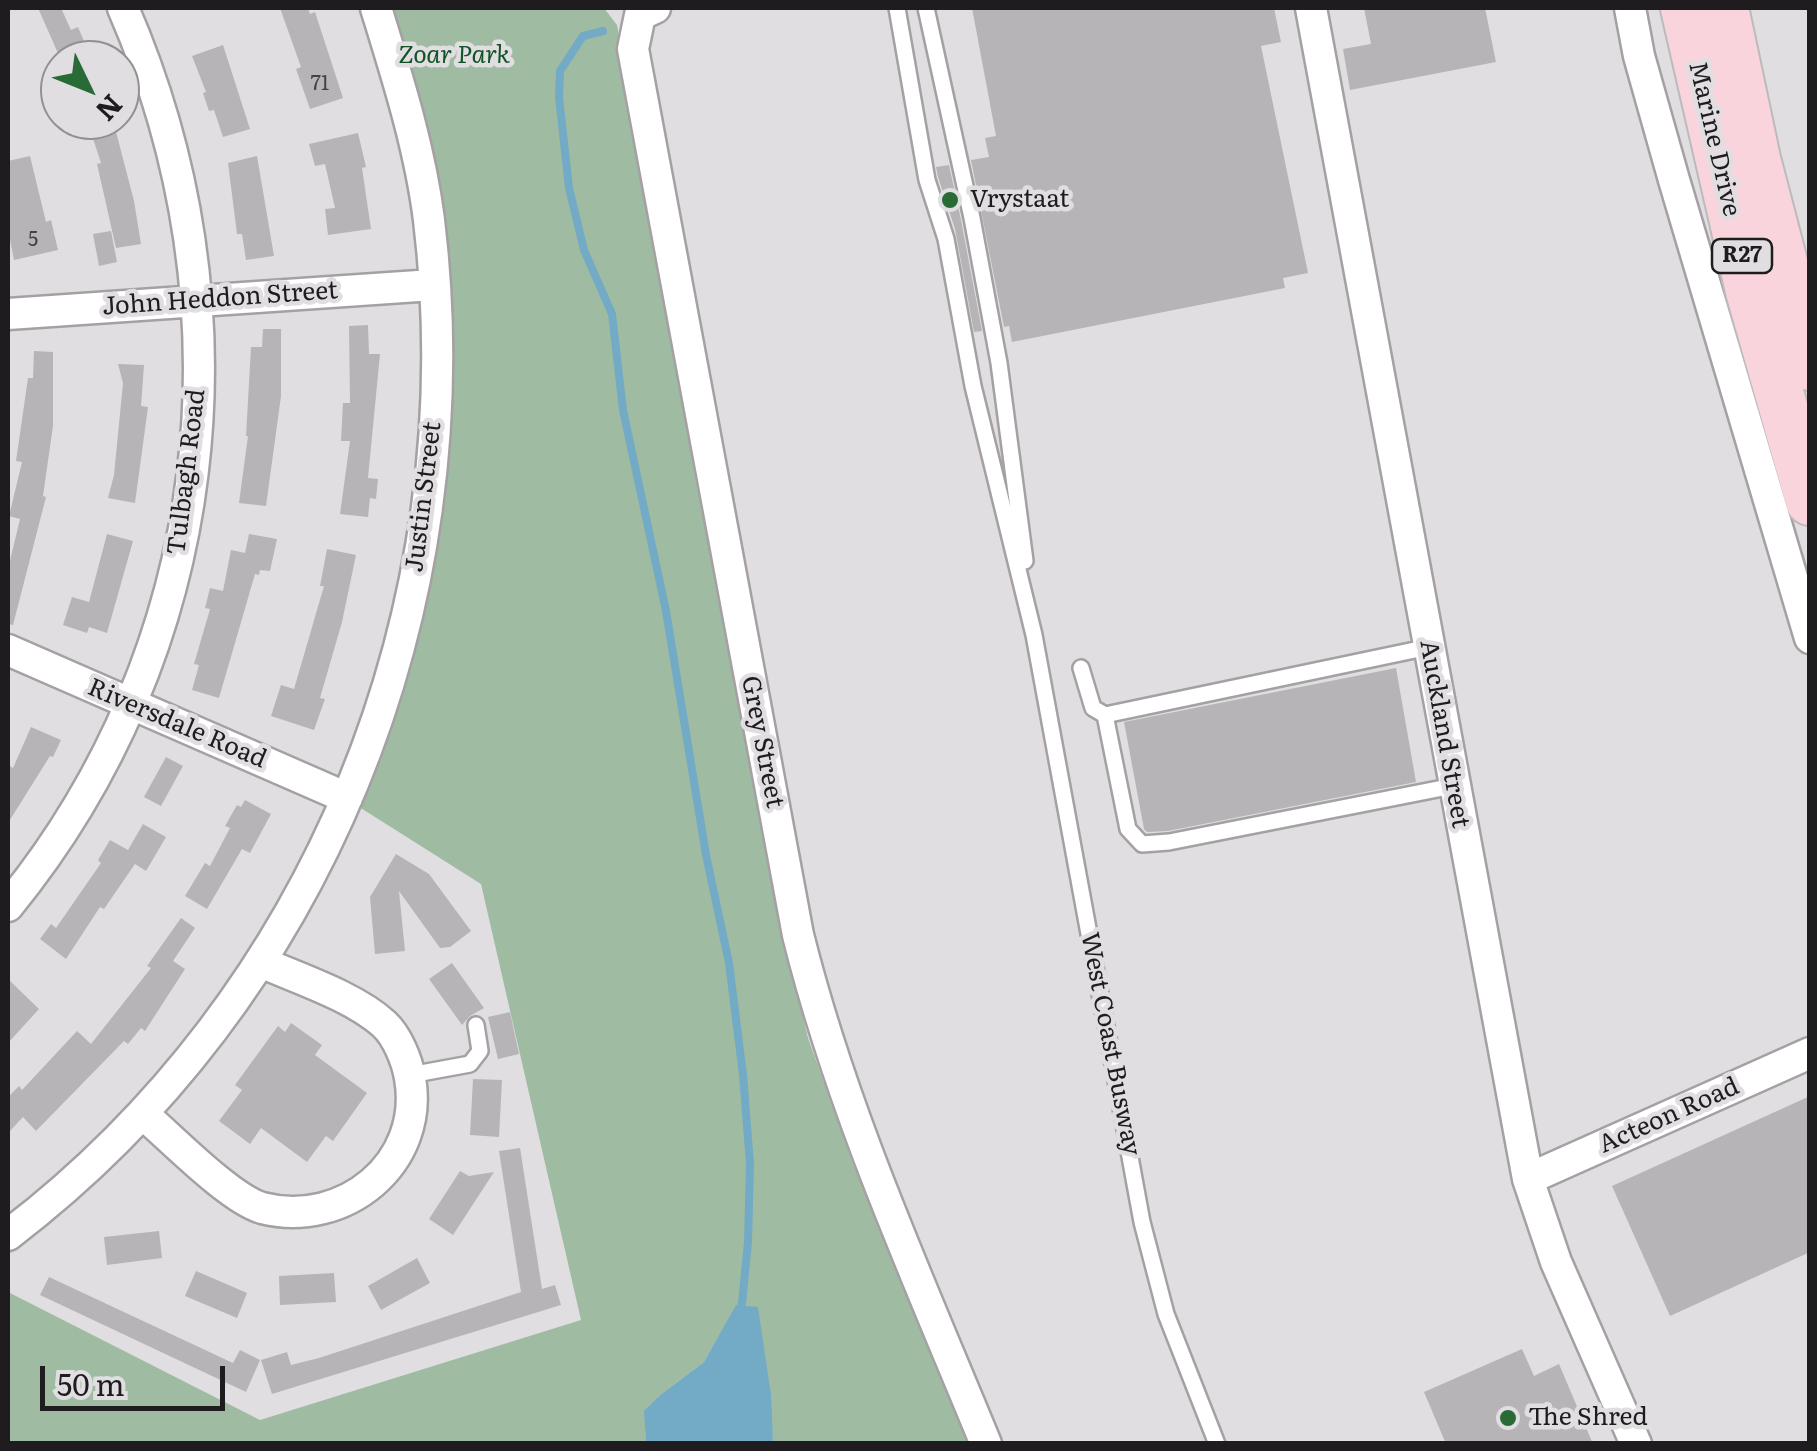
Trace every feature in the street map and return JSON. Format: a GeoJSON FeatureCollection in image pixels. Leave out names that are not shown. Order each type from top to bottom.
{"type":"FeatureCollection","features":[{"type":"Feature","properties":{"kind":"main road","name":"Marine Drive"},"geometry":{"type":"LineString","coordinates":[[1685,8],[1750,291],[1810,501]]}},
{"type":"Feature","properties":{"kind":"main road","name":"Marine Drive"},"geometry":{"type":"LineString","coordinates":[[1724,8],[1760,177],[1810,366]]}},
{"type":"Feature","properties":{"kind":"street","name":"Tulbagh Road"},"geometry":{"type":"LineString","coordinates":[[8,906],[76,807],[129,704],[164,607],[188,506],[199,404],[198,300],[190,231],[172,146],[152,80],[122,8]]}},
{"type":"Feature","properties":{"kind":"street","name":"Justin Street"},"geometry":{"type":"LineString","coordinates":[[12,1224],[86,1169],[142,1114],[198,1048],[261,962],[318,861],[374,734],[391,677],[424,528],[435,415],[429,219],[399,80],[376,8]]}},
{"type":"Feature","properties":{"kind":"street","name":"Auckland Street"},"geometry":{"type":"LineString","coordinates":[[1311,8],[1528,1179],[1556,1262],[1636,1444]]}},
{"type":"Feature","properties":{"kind":"street"},"geometry":{"type":"LineString","coordinates":[[1630,8],[1639,56],[1810,638]]}},
{"type":"Feature","properties":{"kind":"street","name":"Grey Street"},"geometry":{"type":"LineString","coordinates":[[648,11],[633,49],[798,935],[817,1013],[846,1095],[986,1444]]}},
{"type":"Feature","properties":{"kind":"street","name":"John Heddon Street"},"geometry":{"type":"LineString","coordinates":[[8,314],[433,285]]}},
{"type":"Feature","properties":{"kind":"street","name":"Riversdale Road"},"geometry":{"type":"LineString","coordinates":[[8,650],[348,798]]}},
{"type":"Feature","properties":{"kind":"street"},"geometry":{"type":"LineString","coordinates":[[142,1114],[232,1191],[258,1207],[315,1212],[359,1193],[382,1175],[399,1152],[412,1121],[414,1095],[404,1056],[386,1025],[359,1007],[261,962]]}},
{"type":"Feature","properties":{"kind":"street","name":"Acteon Road"},"geometry":{"type":"LineString","coordinates":[[1528,1179],[1810,1053]]}},
{"type":"Feature","properties":{"kind":"lane","name":"West Coast Busway"},"geometry":{"type":"LineString","coordinates":[[896,8],[927,180],[946,239],[973,386],[1034,635],[1146,1235],[1166,1314],[1217,1444]]}},
{"type":"Feature","properties":{"kind":"lane","name":"West Coast Busway"},"geometry":{"type":"LineString","coordinates":[[926,8],[999,363],[1034,635]]}},
{"type":"Feature","properties":{"kind":"lane"},"geometry":{"type":"LineString","coordinates":[[1080,668],[1092,708],[1104,715],[1429,646]]}},
{"type":"Feature","properties":{"kind":"lane"},"geometry":{"type":"LineString","coordinates":[[1104,715],[1128,830],[1142,844],[1453,786]]}},
{"type":"Feature","properties":{"kind":"lane"},"geometry":{"type":"LineString","coordinates":[[410,1075],[470,1064],[480,1051],[476,1025]]}},
{"type":"Feature","properties":{"kind":"green space","name":"Zoar Park"},"geometry":{"type":"Polygon","coordinates":[[[391,8],[604,8],[617,25],[785,941],[808,1038],[853,1164],[973,1443],[773,1443],[768,1383],[737,1305],[704,1362],[645,1411],[646,1443],[8,1443],[8,1292],[260,1420],[581,1320],[481,884],[356,805],[425,582],[419,105],[391,8]]]}},
{"type":"Feature","properties":{"kind":"water"},"geometry":{"type":"Polygon","coordinates":[[[736,1305],[758,1307],[771,1395],[773,1443],[646,1443],[644,1411],[704,1362],[736,1305]]]}},
{"type":"Feature","properties":{"kind":"building"},"geometry":{"type":"Polygon","coordinates":[[[38,8],[61,8],[71,30],[78,27],[84,40],[52,40],[38,8]]]}},
{"type":"Feature","properties":{"kind":"building"},"geometry":{"type":"Polygon","coordinates":[[[280,8],[308,8],[310,14],[315,12],[343,98],[310,109],[296,69],[301,67],[280,8]]]}},
{"type":"Feature","properties":{"kind":"building"},"geometry":{"type":"Polygon","coordinates":[[[972,8],[1274,8],[1281,42],[1261,46],[1308,273],[1283,278],[1285,288],[1012,342],[1009,326],[1004,327],[971,160],[989,157],[985,138],[996,136],[972,8]]]}},
{"type":"Feature","properties":{"kind":"building"},"geometry":{"type":"Polygon","coordinates":[[[1364,8],[1485,8],[1496,62],[1350,90],[1343,49],[1371,44],[1364,8]]]}},
{"type":"Feature","properties":{"kind":"building"},"geometry":{"type":"Polygon","coordinates":[[[223,45],[250,129],[223,137],[214,110],[209,111],[192,56],[223,45]]]}},
{"type":"Feature","properties":{"kind":"building"},"geometry":{"type":"Polygon","coordinates":[[[358,133],[366,167],[362,168],[371,229],[328,235],[325,209],[335,208],[325,164],[315,166],[309,144],[358,133]]]}},
{"type":"Feature","properties":{"kind":"building"},"geometry":{"type":"Polygon","coordinates":[[[94,140],[118,140],[141,244],[116,248],[97,164],[101,163],[94,140]]]}},
{"type":"Feature","properties":{"kind":"building"},"geometry":{"type":"Polygon","coordinates":[[[30,156],[46,222],[51,220],[58,250],[14,260],[8,230],[8,161],[30,156]]]}},
{"type":"Feature","properties":{"kind":"building"},"geometry":{"type":"Polygon","coordinates":[[[257,156],[274,256],[246,260],[242,234],[237,234],[228,163],[257,156]]]}},
{"type":"Feature","properties":{"kind":"building"},"geometry":{"type":"Polygon","coordinates":[[[949,165],[982,331],[974,332],[955,229],[936,167],[949,165]]]}},
{"type":"Feature","properties":{"kind":"building"},"geometry":{"type":"Polygon","coordinates":[[[111,231],[117,262],[99,266],[93,234],[111,231]]]}},
{"type":"Feature","properties":{"kind":"building"},"geometry":{"type":"Polygon","coordinates":[[[368,325],[369,354],[380,354],[368,478],[378,479],[376,499],[370,498],[368,517],[340,514],[350,441],[341,441],[343,403],[350,403],[349,326],[368,325]]]}},
{"type":"Feature","properties":{"kind":"building"},"geometry":{"type":"Polygon","coordinates":[[[263,329],[281,329],[281,396],[266,506],[239,503],[248,436],[251,347],[262,347],[263,329]]]}},
{"type":"Feature","properties":{"kind":"building"},"geometry":{"type":"Polygon","coordinates":[[[34,351],[53,352],[53,426],[43,496],[46,497],[13,625],[8,624],[8,569],[20,519],[9,516],[22,462],[16,461],[28,378],[33,378],[34,351]]]}},
{"type":"Feature","properties":{"kind":"building"},"geometry":{"type":"Polygon","coordinates":[[[118,364],[144,365],[141,406],[148,407],[135,503],[108,498],[123,383],[118,364]]]}},
{"type":"Feature","properties":{"kind":"building"},"geometry":{"type":"Polygon","coordinates":[[[107,534],[133,541],[107,633],[89,627],[87,633],[63,625],[72,597],[89,602],[107,534]]]}},
{"type":"Feature","properties":{"kind":"building"},"geometry":{"type":"Polygon","coordinates":[[[249,534],[277,539],[270,571],[255,574],[219,698],[192,690],[199,665],[194,664],[210,609],[205,608],[210,588],[223,591],[231,550],[245,553],[249,534]]]}},
{"type":"Feature","properties":{"kind":"building"},"geometry":{"type":"Polygon","coordinates":[[[327,549],[356,555],[320,698],[325,699],[314,730],[271,716],[281,685],[294,689],[324,586],[320,586],[327,549]]]}},
{"type":"Feature","properties":{"kind":"building"},"geometry":{"type":"Polygon","coordinates":[[[1396,668],[1416,782],[1168,831],[1144,829],[1124,722],[1396,668]]]}},
{"type":"Feature","properties":{"kind":"building"},"geometry":{"type":"Polygon","coordinates":[[[31,727],[61,740],[8,823],[8,765],[13,768],[31,727]]]}},
{"type":"Feature","properties":{"kind":"building"},"geometry":{"type":"Polygon","coordinates":[[[166,757],[183,766],[161,806],[144,797],[166,757]]]}},
{"type":"Feature","properties":{"kind":"building"},"geometry":{"type":"Polygon","coordinates":[[[245,800],[271,814],[250,853],[242,849],[207,909],[185,896],[205,863],[210,866],[230,828],[225,826],[237,805],[241,807],[245,800]]]}},
{"type":"Feature","properties":{"kind":"building"},"geometry":{"type":"Polygon","coordinates":[[[143,824],[166,837],[146,871],[135,864],[104,909],[100,907],[66,959],[40,939],[51,924],[56,928],[101,863],[98,860],[110,840],[128,850],[143,824]]]}},
{"type":"Feature","properties":{"kind":"building"},"geometry":{"type":"Polygon","coordinates":[[[396,854],[429,874],[471,931],[450,947],[440,948],[399,891],[405,951],[375,954],[370,897],[396,854]]]}},
{"type":"Feature","properties":{"kind":"building"},"geometry":{"type":"Polygon","coordinates":[[[181,918],[195,928],[173,961],[185,969],[145,1031],[141,1028],[128,1044],[124,1041],[36,1131],[23,1117],[8,1133],[8,1097],[19,1086],[22,1090],[77,1031],[91,1044],[151,968],[147,966],[181,918]]]}},
{"type":"Feature","properties":{"kind":"building"},"geometry":{"type":"Polygon","coordinates":[[[452,963],[484,1008],[462,1025],[429,979],[452,963]]]}},
{"type":"Feature","properties":{"kind":"building"},"geometry":{"type":"Polygon","coordinates":[[[8,979],[39,1009],[8,1043],[8,979]]]}},
{"type":"Feature","properties":{"kind":"building"},"geometry":{"type":"Polygon","coordinates":[[[510,1012],[519,1054],[498,1059],[488,1017],[510,1012]]]}},
{"type":"Feature","properties":{"kind":"building"},"geometry":{"type":"Polygon","coordinates":[[[291,1023],[322,1045],[315,1055],[367,1093],[333,1141],[326,1136],[307,1162],[261,1128],[250,1144],[219,1121],[242,1090],[235,1085],[278,1026],[285,1032],[291,1023]]]}},
{"type":"Feature","properties":{"kind":"building"},"geometry":{"type":"Polygon","coordinates":[[[473,1079],[502,1080],[499,1137],[470,1135],[473,1079]]]}},
{"type":"Feature","properties":{"kind":"building"},"geometry":{"type":"Polygon","coordinates":[[[1810,1096],[1810,1252],[1670,1316],[1612,1186],[1810,1096]]]}},
{"type":"Feature","properties":{"kind":"building"},"geometry":{"type":"Polygon","coordinates":[[[520,1148],[542,1289],[555,1285],[561,1305],[272,1394],[261,1360],[287,1352],[291,1365],[319,1358],[521,1292],[499,1151],[520,1148]]]}},
{"type":"Feature","properties":{"kind":"building"},"geometry":{"type":"Polygon","coordinates":[[[460,1171],[469,1176],[494,1172],[453,1235],[429,1219],[460,1171]]]}},
{"type":"Feature","properties":{"kind":"building"},"geometry":{"type":"Polygon","coordinates":[[[159,1231],[162,1258],[107,1265],[104,1237],[159,1231]]]}},
{"type":"Feature","properties":{"kind":"building"},"geometry":{"type":"Polygon","coordinates":[[[417,1258],[430,1283],[381,1310],[368,1286],[417,1258]]]}},
{"type":"Feature","properties":{"kind":"building"},"geometry":{"type":"Polygon","coordinates":[[[196,1271],[247,1293],[237,1318],[185,1296],[196,1271]]]}},
{"type":"Feature","properties":{"kind":"building"},"geometry":{"type":"Polygon","coordinates":[[[334,1273],[336,1302],[280,1305],[279,1276],[334,1273]]]}},
{"type":"Feature","properties":{"kind":"building"},"geometry":{"type":"Polygon","coordinates":[[[49,1277],[233,1363],[240,1350],[260,1360],[246,1392],[40,1295],[49,1277]]]}},
{"type":"Feature","properties":{"kind":"building","name":"The Shred"},"geometry":{"type":"Polygon","coordinates":[[[1522,1349],[1534,1376],[1559,1364],[1593,1444],[1446,1444],[1424,1392],[1522,1349]]]}},
{"type":"Feature","properties":{"kind":"waterway"},"geometry":{"type":"LineString","coordinates":[[603,31],[583,36],[560,71],[559,97],[569,188],[584,250],[612,314],[623,410],[666,611],[706,855],[729,963],[750,1164],[741,1313]]}},
{"type":"Feature","properties":{"kind":"place","name":"Vrystaat"},"geometry":{"type":"Point","coordinates":[950,200]}},
{"type":"Feature","properties":{"kind":"place","name":"The Shred"},"geometry":{"type":"Point","coordinates":[1508,1418]}}]}
